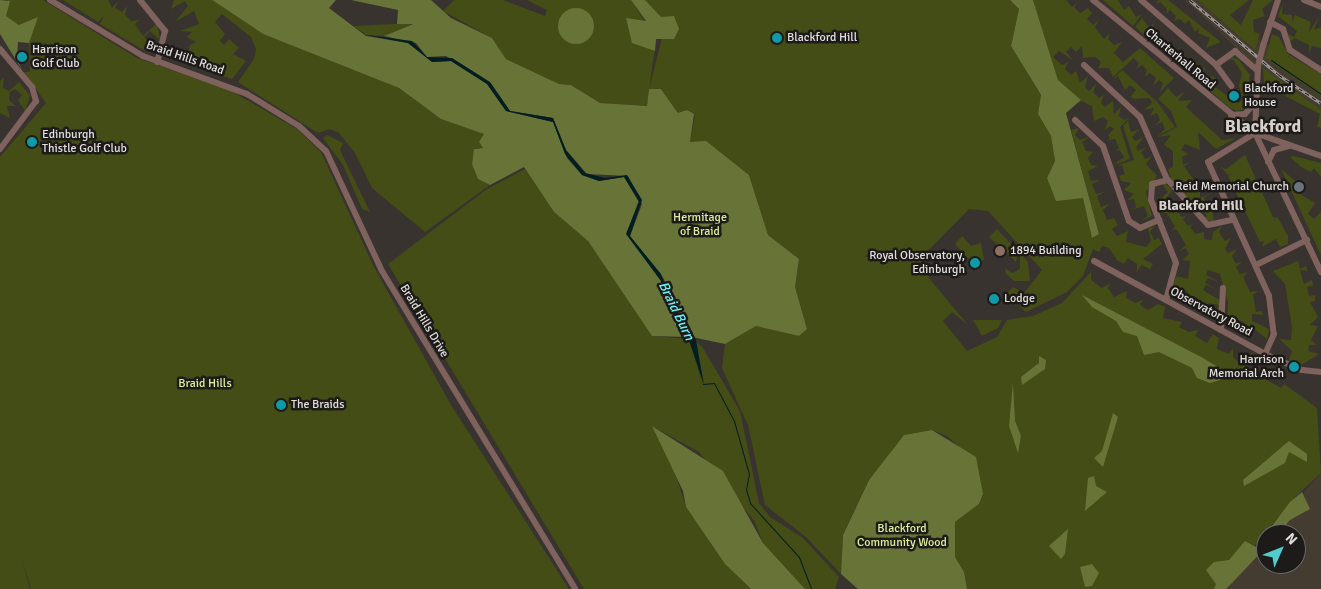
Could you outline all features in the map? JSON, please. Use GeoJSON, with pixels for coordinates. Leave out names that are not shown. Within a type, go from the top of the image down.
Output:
{"type":"FeatureCollection","features":[{"type":"Feature","properties":{"kind":"street","name":"Braid Hills Road"},"geometry":{"type":"LineString","coordinates":[[50,0],[157,62],[237,89]]}},
{"type":"Feature","properties":{"kind":"street"},"geometry":{"type":"LineString","coordinates":[[140,0],[165,31],[157,62]]}},
{"type":"Feature","properties":{"kind":"street","name":"Charterhall Road"},"geometry":{"type":"LineString","coordinates":[[1093,0],[1254,133]]}},
{"type":"Feature","properties":{"kind":"street"},"geometry":{"type":"LineString","coordinates":[[1141,0],[1216,65],[1230,86]]}},
{"type":"Feature","properties":{"kind":"street"},"geometry":{"type":"LineString","coordinates":[[1278,0],[1263,46],[1258,69],[1254,133],[1321,272]]}},
{"type":"Feature","properties":{"kind":"street"},"geometry":{"type":"LineString","coordinates":[[1304,0],[1321,7]]}},
{"type":"Feature","properties":{"kind":"street"},"geometry":{"type":"LineString","coordinates":[[1270,22],[1283,29],[1291,52],[1321,70]]}},
{"type":"Feature","properties":{"kind":"street"},"geometry":{"type":"LineString","coordinates":[[0,49],[32,87],[36,100],[0,149]]}},
{"type":"Feature","properties":{"kind":"street"},"geometry":{"type":"LineString","coordinates":[[1216,65],[1235,51],[1258,69]]}},
{"type":"Feature","properties":{"kind":"street"},"geometry":{"type":"LineString","coordinates":[[1084,65],[1138,114],[1167,179],[1208,225],[1232,220]]}},
{"type":"Feature","properties":{"kind":"street","name":"Braid Hills Drive"},"geometry":{"type":"LineString","coordinates":[[237,89],[304,129],[332,160],[382,271],[575,589]]}},
{"type":"Feature","properties":{"kind":"street"},"geometry":{"type":"LineString","coordinates":[[1230,115],[1245,114],[1256,102]]}},
{"type":"Feature","properties":{"kind":"street"},"geometry":{"type":"LineString","coordinates":[[1075,120],[1103,146],[1128,221],[1140,228],[1159,220]]}},
{"type":"Feature","properties":{"kind":"street"},"geometry":{"type":"LineString","coordinates":[[1254,133],[1321,156]]}},
{"type":"Feature","properties":{"kind":"street"},"geometry":{"type":"LineString","coordinates":[[1254,133],[1208,160],[1232,220],[1256,265],[1271,305],[1274,334],[1265,354]]}},
{"type":"Feature","properties":{"kind":"street"},"geometry":{"type":"LineString","coordinates":[[1268,162],[1274,150],[1290,146]]}},
{"type":"Feature","properties":{"kind":"street"},"geometry":{"type":"LineString","coordinates":[[1166,300],[1176,263],[1159,220],[1150,190],[1156,181],[1167,179]]}},
{"type":"Feature","properties":{"kind":"street"},"geometry":{"type":"LineString","coordinates":[[1256,265],[1307,240]]}},
{"type":"Feature","properties":{"kind":"street","name":"Observatory Road"},"geometry":{"type":"LineString","coordinates":[[1094,261],[1265,354],[1302,370],[1321,372]]}},
{"type":"Feature","properties":{"kind":"street"},"geometry":{"type":"LineString","coordinates":[[1221,330],[1223,288]]}},
{"type":"Feature","properties":{"kind":"shaded area"},"geometry":{"type":"Polygon","coordinates":[[[1185,0],[1202,0],[1268,45],[1266,58],[1321,96],[1321,110],[1251,62],[1185,0]]]}},
{"type":"Feature","properties":{"kind":"shaded area"},"geometry":{"type":"Polygon","coordinates":[[[1321,473],[1321,589],[1219,589],[1256,546],[1256,574],[1306,574],[1306,524],[1275,524],[1321,473]]]}},
{"type":"Feature","properties":{"kind":"green space"},"geometry":{"type":"Polygon","coordinates":[[[0,0],[10,1],[6,16],[19,25],[38,17],[29,43],[18,42],[17,59],[22,70],[0,34],[0,0]]]}},
{"type":"Feature","properties":{"kind":"green space","name":"Braid Hills"},"geometry":{"type":"Polygon","coordinates":[[[8,0],[43,0],[137,58],[226,88],[297,129],[321,152],[374,267],[451,405],[569,589],[31,589],[22,560],[30,589],[0,589],[0,157],[46,103],[24,72],[30,72],[29,43],[36,17],[32,23],[19,25],[6,16],[8,0]]]}},
{"type":"Feature","properties":{"kind":"green space"},"geometry":{"type":"Polygon","coordinates":[[[63,0],[108,0],[112,8],[118,1],[115,8],[122,12],[127,6],[125,15],[131,21],[140,20],[135,24],[143,36],[157,23],[160,40],[150,31],[144,37],[152,45],[145,51],[100,24],[104,16],[98,22],[63,0]]]}},
{"type":"Feature","properties":{"kind":"green space"},"geometry":{"type":"Polygon","coordinates":[[[174,0],[212,0],[263,34],[399,88],[441,119],[485,134],[479,142],[483,148],[475,148],[472,162],[478,179],[490,185],[425,232],[372,188],[355,153],[339,133],[330,129],[318,133],[238,82],[254,59],[256,49],[251,37],[222,14],[215,22],[225,34],[220,41],[224,45],[229,39],[239,48],[233,54],[246,61],[232,79],[186,64],[187,57],[194,56],[188,52],[190,45],[196,42],[187,37],[192,32],[180,31],[199,24],[194,11],[175,22],[188,6],[185,1],[171,9],[174,0]]]}},
{"type":"Feature","properties":{"kind":"green space","name":"Hermitage of Braid"},"geometry":{"type":"Polygon","coordinates":[[[212,0],[336,0],[329,8],[366,36],[408,43],[432,62],[451,61],[487,84],[506,111],[553,122],[567,158],[582,175],[599,181],[624,177],[639,200],[627,232],[661,281],[688,337],[652,336],[588,241],[554,212],[524,167],[490,185],[478,179],[472,164],[474,149],[483,148],[479,142],[484,134],[441,119],[399,88],[263,34],[212,0]]]}},
{"type":"Feature","properties":{"kind":"green space","name":"Hermitage of Braid"},"geometry":{"type":"Polygon","coordinates":[[[351,0],[431,0],[451,18],[492,38],[506,59],[559,84],[571,85],[600,103],[647,106],[649,89],[661,89],[678,113],[687,110],[694,114],[690,142],[706,141],[749,175],[768,235],[799,259],[795,287],[807,329],[799,336],[756,326],[725,344],[692,337],[671,303],[664,279],[630,236],[642,204],[628,176],[587,174],[566,150],[553,118],[510,111],[491,84],[446,56],[427,57],[416,43],[384,36],[413,24],[397,24],[398,10],[351,0]]]}},
{"type":"Feature","properties":{"kind":"green space"},"geometry":{"type":"Polygon","coordinates":[[[454,0],[503,0],[545,16],[547,10],[527,0],[631,0],[656,39],[647,106],[600,103],[571,85],[559,84],[506,59],[492,38],[443,11],[454,0]]]}},
{"type":"Feature","properties":{"kind":"green space"},"geometry":{"type":"Polygon","coordinates":[[[631,0],[645,0],[661,17],[674,16],[679,29],[674,39],[656,39],[655,51],[632,43],[626,18],[646,21],[631,0]]]}},
{"type":"Feature","properties":{"kind":"green space"},"geometry":{"type":"Polygon","coordinates":[[[645,0],[1010,0],[1019,9],[1011,46],[1041,96],[1038,114],[1051,136],[1055,161],[1047,178],[1083,198],[1092,237],[1099,234],[1071,130],[1079,128],[1075,135],[1080,140],[1089,137],[1082,142],[1086,151],[1093,152],[1088,158],[1091,165],[1098,166],[1088,171],[1091,181],[1100,180],[1092,184],[1096,194],[1105,192],[1097,196],[1101,207],[1109,204],[1103,210],[1107,220],[1114,218],[1118,225],[1112,229],[1117,236],[1128,231],[1126,242],[1146,247],[1151,241],[1148,228],[1154,227],[1150,232],[1154,240],[1159,238],[1162,244],[1143,259],[1153,264],[1150,269],[1141,265],[1137,272],[1137,264],[1128,258],[1124,264],[1117,260],[1109,248],[1102,246],[1099,252],[1093,249],[1083,276],[1067,292],[1026,312],[1006,294],[1013,287],[1024,293],[1042,270],[988,211],[969,209],[925,254],[929,278],[968,325],[952,312],[943,321],[967,351],[997,337],[1007,320],[1033,316],[1062,303],[1091,272],[1091,280],[1102,288],[1111,283],[1108,288],[1114,297],[1127,291],[1126,298],[1135,303],[1143,300],[1140,305],[1148,310],[1158,304],[1165,307],[1163,318],[1182,322],[1179,327],[1189,332],[1198,330],[1195,336],[1207,343],[1213,334],[1219,338],[1217,349],[1229,354],[1233,348],[1233,357],[1243,366],[1252,352],[1268,361],[1266,364],[1253,357],[1246,368],[1281,388],[1284,384],[1317,408],[1321,473],[1295,497],[1273,524],[1256,524],[1256,544],[1219,589],[967,589],[964,572],[955,557],[955,522],[979,504],[983,494],[966,453],[947,436],[932,430],[904,435],[869,480],[843,534],[841,574],[806,537],[765,505],[748,425],[722,368],[725,344],[756,326],[799,336],[807,329],[795,287],[799,259],[768,235],[749,175],[709,144],[690,142],[695,116],[687,110],[679,114],[661,89],[649,89],[662,38],[674,39],[645,0]]]}},
{"type":"Feature","properties":{"kind":"green space"},"geometry":{"type":"Polygon","coordinates":[[[1010,0],[1033,0],[1058,80],[1081,100],[1066,113],[1099,234],[1092,238],[1083,198],[1056,201],[1047,178],[1055,161],[1051,136],[1038,114],[1041,95],[1011,46],[1019,9],[1010,0]]]}},
{"type":"Feature","properties":{"kind":"green space"},"geometry":{"type":"Polygon","coordinates":[[[1033,0],[1066,0],[1072,7],[1078,2],[1074,7],[1080,13],[1088,8],[1092,13],[1087,19],[1093,25],[1099,20],[1095,27],[1104,39],[1110,33],[1108,39],[1114,45],[1122,42],[1114,53],[1123,62],[1140,48],[1174,78],[1160,92],[1163,83],[1159,80],[1153,86],[1156,78],[1150,73],[1145,77],[1147,70],[1142,65],[1136,69],[1139,63],[1134,58],[1113,77],[1109,68],[1098,68],[1101,62],[1095,57],[1083,58],[1082,46],[1076,52],[1071,47],[1066,52],[1073,60],[1059,51],[1053,57],[1062,65],[1068,62],[1065,69],[1071,75],[1076,71],[1080,83],[1088,76],[1085,87],[1089,91],[1097,83],[1093,92],[1099,98],[1104,95],[1101,103],[1105,107],[1113,101],[1114,114],[1121,107],[1119,116],[1124,120],[1130,117],[1120,127],[1130,159],[1113,165],[1124,157],[1119,150],[1114,152],[1119,148],[1115,139],[1110,140],[1108,135],[1114,129],[1110,126],[1104,131],[1108,121],[1103,117],[1094,121],[1092,106],[1081,101],[1077,105],[1081,100],[1058,80],[1033,0]]]}},
{"type":"Feature","properties":{"kind":"green space"},"geometry":{"type":"Polygon","coordinates":[[[1103,0],[1118,0],[1124,10],[1129,6],[1136,17],[1142,14],[1133,26],[1103,0]]]}},
{"type":"Feature","properties":{"kind":"green space"},"geometry":{"type":"Polygon","coordinates":[[[1159,0],[1168,0],[1221,42],[1206,48],[1210,38],[1198,33],[1199,28],[1195,32],[1189,20],[1185,24],[1180,19],[1174,21],[1176,16],[1170,10],[1166,14],[1167,9],[1160,2],[1155,4],[1159,0]]]}},
{"type":"Feature","properties":{"kind":"green space"},"geometry":{"type":"Polygon","coordinates":[[[1198,0],[1249,0],[1230,15],[1241,25],[1253,0],[1273,0],[1262,9],[1265,16],[1253,20],[1254,32],[1260,34],[1255,50],[1198,0]]]}},
{"type":"Feature","properties":{"kind":"green space"},"geometry":{"type":"Polygon","coordinates":[[[1283,3],[1282,14],[1292,15],[1292,22],[1295,15],[1311,22],[1309,32],[1319,17],[1314,30],[1321,27],[1321,48],[1312,46],[1309,54],[1309,45],[1294,38],[1289,43],[1287,34],[1294,37],[1297,31],[1278,16],[1283,3]]]}},
{"type":"Feature","properties":{"kind":"green space"},"geometry":{"type":"Polygon","coordinates":[[[576,8],[583,9],[589,13],[593,19],[593,33],[589,39],[583,43],[576,44],[569,43],[563,39],[559,33],[558,26],[559,19],[563,13],[569,9],[576,8]]]}},
{"type":"Feature","properties":{"kind":"green space"},"geometry":{"type":"Polygon","coordinates":[[[1142,18],[1149,28],[1154,23],[1152,32],[1181,56],[1185,53],[1183,56],[1191,64],[1195,60],[1202,69],[1205,66],[1204,74],[1216,78],[1212,85],[1238,103],[1243,100],[1239,85],[1242,73],[1233,59],[1227,61],[1232,57],[1238,59],[1250,75],[1245,109],[1236,111],[1229,107],[1135,27],[1142,18]]]}},
{"type":"Feature","properties":{"kind":"green space"},"geometry":{"type":"Polygon","coordinates":[[[414,23],[384,36],[366,35],[354,26],[414,23]]]}},
{"type":"Feature","properties":{"kind":"green space"},"geometry":{"type":"Polygon","coordinates":[[[1272,34],[1279,37],[1288,54],[1321,74],[1321,96],[1265,58],[1272,34]]]}},
{"type":"Feature","properties":{"kind":"green space"},"geometry":{"type":"Polygon","coordinates":[[[1263,68],[1321,110],[1321,128],[1317,127],[1320,114],[1264,85],[1263,68]]]}},
{"type":"Feature","properties":{"kind":"green space"},"geometry":{"type":"Polygon","coordinates":[[[1122,70],[1155,100],[1149,106],[1152,102],[1149,98],[1133,99],[1131,96],[1136,90],[1130,85],[1125,90],[1118,76],[1112,80],[1122,70]]]}},
{"type":"Feature","properties":{"kind":"green space"},"geometry":{"type":"Polygon","coordinates":[[[4,77],[3,88],[9,91],[19,82],[30,96],[25,111],[18,100],[22,95],[15,89],[10,92],[9,100],[16,106],[7,106],[10,118],[0,113],[0,81],[4,77]]]}},
{"type":"Feature","properties":{"kind":"green space"},"geometry":{"type":"Polygon","coordinates":[[[1168,88],[1176,97],[1184,92],[1178,101],[1192,100],[1186,107],[1222,140],[1236,138],[1216,149],[1198,132],[1200,150],[1185,144],[1181,150],[1188,154],[1182,157],[1183,164],[1190,163],[1184,166],[1193,179],[1191,186],[1200,182],[1200,198],[1209,194],[1204,198],[1208,205],[1218,204],[1218,208],[1212,208],[1214,223],[1204,218],[1207,216],[1202,209],[1197,210],[1171,179],[1168,169],[1173,167],[1173,151],[1164,145],[1171,135],[1158,137],[1177,127],[1171,111],[1158,99],[1168,88]]]}},
{"type":"Feature","properties":{"kind":"green space"},"geometry":{"type":"Polygon","coordinates":[[[1156,100],[1175,127],[1157,136],[1165,129],[1162,122],[1155,125],[1160,120],[1157,113],[1150,116],[1154,108],[1144,110],[1156,100]]]}},
{"type":"Feature","properties":{"kind":"green space"},"geometry":{"type":"Polygon","coordinates":[[[1128,121],[1131,132],[1140,129],[1132,137],[1135,141],[1144,137],[1136,147],[1138,151],[1147,147],[1141,152],[1145,159],[1152,156],[1146,164],[1157,176],[1146,192],[1152,216],[1140,221],[1148,216],[1144,206],[1131,210],[1136,207],[1134,199],[1127,200],[1134,194],[1124,190],[1131,183],[1121,181],[1119,176],[1125,174],[1122,165],[1115,166],[1134,160],[1123,126],[1128,121]]]}},
{"type":"Feature","properties":{"kind":"green space"},"geometry":{"type":"Polygon","coordinates":[[[327,135],[343,143],[340,150],[370,212],[362,209],[343,165],[323,138],[327,135]]]}},
{"type":"Feature","properties":{"kind":"green space"},"geometry":{"type":"Polygon","coordinates":[[[1245,155],[1273,217],[1278,218],[1288,236],[1288,244],[1280,247],[1276,239],[1262,247],[1264,241],[1260,242],[1228,176],[1233,173],[1228,175],[1221,167],[1226,169],[1245,155]]]}},
{"type":"Feature","properties":{"kind":"green space"},"geometry":{"type":"Polygon","coordinates":[[[1294,156],[1321,163],[1321,177],[1314,168],[1311,172],[1301,167],[1290,157],[1294,156]]]}},
{"type":"Feature","properties":{"kind":"green space"},"geometry":{"type":"Polygon","coordinates":[[[525,169],[554,212],[588,241],[652,336],[689,339],[703,385],[693,339],[703,348],[740,411],[759,503],[770,517],[803,538],[839,577],[835,589],[805,589],[763,543],[755,522],[699,452],[652,426],[673,467],[686,507],[725,564],[751,589],[584,589],[388,264],[487,189],[525,169]]]}},
{"type":"Feature","properties":{"kind":"green space"},"geometry":{"type":"Polygon","coordinates":[[[1281,169],[1300,185],[1296,189],[1300,194],[1315,203],[1308,214],[1314,219],[1321,212],[1321,255],[1281,169]]]}},
{"type":"Feature","properties":{"kind":"green space"},"geometry":{"type":"Polygon","coordinates":[[[1158,182],[1164,182],[1172,190],[1165,200],[1175,210],[1180,207],[1177,211],[1182,217],[1187,215],[1183,219],[1188,226],[1194,223],[1190,227],[1195,234],[1204,232],[1204,239],[1212,240],[1213,232],[1222,226],[1219,232],[1225,241],[1231,238],[1225,249],[1228,253],[1237,249],[1232,256],[1235,263],[1242,262],[1236,267],[1240,274],[1248,272],[1243,277],[1250,292],[1259,291],[1253,295],[1256,312],[1262,311],[1263,315],[1252,314],[1252,321],[1269,329],[1267,339],[1250,326],[1241,330],[1245,323],[1233,317],[1227,323],[1228,302],[1220,274],[1208,270],[1206,275],[1219,282],[1208,278],[1205,283],[1217,290],[1206,285],[1203,290],[1223,302],[1223,318],[1216,315],[1218,305],[1209,303],[1203,308],[1202,301],[1194,296],[1187,300],[1188,292],[1177,286],[1173,288],[1176,276],[1188,279],[1190,261],[1182,260],[1189,254],[1186,248],[1179,251],[1186,245],[1176,229],[1171,231],[1175,227],[1167,213],[1159,213],[1164,207],[1155,204],[1168,192],[1161,183],[1154,189],[1158,182]]]}},
{"type":"Feature","properties":{"kind":"green space"},"geometry":{"type":"Polygon","coordinates":[[[997,229],[1018,251],[1016,262],[989,237],[997,229]]]}},
{"type":"Feature","properties":{"kind":"green space"},"geometry":{"type":"Polygon","coordinates":[[[962,236],[971,246],[981,243],[984,260],[973,264],[955,244],[962,236]]]}},
{"type":"Feature","properties":{"kind":"green space"},"geometry":{"type":"Polygon","coordinates":[[[1020,253],[1028,262],[1030,281],[1014,281],[1006,274],[1005,268],[1012,273],[1020,269],[1020,253]]]}},
{"type":"Feature","properties":{"kind":"green space"},"geometry":{"type":"Polygon","coordinates":[[[1298,261],[1300,269],[1306,266],[1308,271],[1300,270],[1304,284],[1312,280],[1313,285],[1307,287],[1309,296],[1315,295],[1315,301],[1310,302],[1318,317],[1310,325],[1318,326],[1311,340],[1317,345],[1309,345],[1308,351],[1319,354],[1303,364],[1289,360],[1292,351],[1279,339],[1291,340],[1292,327],[1285,284],[1273,271],[1298,261]]]}},
{"type":"Feature","properties":{"kind":"green space"},"geometry":{"type":"Polygon","coordinates":[[[1082,295],[1203,358],[1233,376],[1210,383],[1197,378],[1192,368],[1159,352],[1144,355],[1137,336],[1123,332],[1116,321],[1092,307],[1082,295]]]}},
{"type":"Feature","properties":{"kind":"green space"},"geometry":{"type":"Polygon","coordinates":[[[973,320],[1002,320],[998,328],[982,336],[973,320]]]}},
{"type":"Feature","properties":{"kind":"green space"},"geometry":{"type":"Polygon","coordinates":[[[1039,356],[1046,360],[1045,369],[1022,385],[1021,377],[1039,363],[1039,356]]]}},
{"type":"Feature","properties":{"kind":"green space"},"geometry":{"type":"Polygon","coordinates":[[[1013,383],[1015,421],[1021,436],[1018,453],[1009,426],[1013,383]]]}},
{"type":"Feature","properties":{"kind":"green space"},"geometry":{"type":"Polygon","coordinates":[[[1113,413],[1118,417],[1103,467],[1094,458],[1102,451],[1113,413]]]}},
{"type":"Feature","properties":{"kind":"green space"},"geometry":{"type":"Polygon","coordinates":[[[652,426],[723,471],[763,543],[805,589],[751,589],[725,564],[686,507],[683,491],[652,426]]]}},
{"type":"Feature","properties":{"kind":"green space","name":"Blackford Community Wood"},"geometry":{"type":"Polygon","coordinates":[[[932,430],[976,457],[983,494],[979,504],[955,522],[955,557],[964,572],[967,589],[858,589],[841,574],[843,535],[869,480],[904,435],[932,430]]]}},
{"type":"Feature","properties":{"kind":"green space"},"geometry":{"type":"Polygon","coordinates":[[[1289,441],[1307,454],[1307,462],[1289,452],[1285,463],[1244,486],[1243,480],[1289,441]]]}},
{"type":"Feature","properties":{"kind":"green space"},"geometry":{"type":"Polygon","coordinates":[[[1094,476],[1096,486],[1107,492],[1085,511],[1088,478],[1094,476]]]}},
{"type":"Feature","properties":{"kind":"green space"},"geometry":{"type":"Polygon","coordinates":[[[1302,492],[1310,509],[1290,520],[1287,524],[1273,524],[1290,502],[1302,492]]]}},
{"type":"Feature","properties":{"kind":"green space"},"geometry":{"type":"Polygon","coordinates":[[[1068,529],[1065,554],[1061,559],[1049,546],[1068,529]]]}},
{"type":"Feature","properties":{"kind":"green space"},"geometry":{"type":"Polygon","coordinates":[[[1245,541],[1256,547],[1256,558],[1226,589],[1214,589],[1216,584],[1206,570],[1214,562],[1229,560],[1245,541]]]}},
{"type":"Feature","properties":{"kind":"green space"},"geometry":{"type":"Polygon","coordinates":[[[1092,564],[1099,573],[1092,586],[1085,587],[1080,567],[1092,564]]]}},
{"type":"Feature","properties":{"kind":"water"},"geometry":{"type":"Polygon","coordinates":[[[366,35],[412,41],[427,57],[452,58],[490,82],[510,111],[553,118],[566,150],[585,173],[605,178],[627,175],[642,200],[630,236],[661,274],[671,303],[696,340],[704,385],[688,337],[666,300],[661,281],[626,234],[639,202],[624,177],[599,181],[582,175],[565,154],[553,122],[506,111],[487,84],[451,61],[432,62],[408,43],[366,35]]]}},
{"type":"Feature","properties":{"kind":"waterway"},"geometry":{"type":"LineString","coordinates":[[1271,60],[1321,94]]}},
{"type":"Feature","properties":{"kind":"waterway","name":"Braid Burn"},"geometry":{"type":"LineString","coordinates":[[703,384],[714,383],[734,421],[749,474],[746,489],[750,503],[799,557],[811,589]]}},
{"type":"Feature","properties":{"kind":"railway"},"geometry":{"type":"LineString","coordinates":[[1190,0],[1279,75],[1321,103]]}},
{"type":"Feature","properties":{"kind":"place","name":"Blackford Hill"},"geometry":{"type":"Point","coordinates":[777,38]}},
{"type":"Feature","properties":{"kind":"place","name":"Harrison Golf Club"},"geometry":{"type":"Point","coordinates":[22,57]}},
{"type":"Feature","properties":{"kind":"place","name":"Blackford House"},"geometry":{"type":"Point","coordinates":[1234,96]}},
{"type":"Feature","properties":{"kind":"place","name":"Edinburgh Thistle Golf Club"},"geometry":{"type":"Point","coordinates":[32,142]}},
{"type":"Feature","properties":{"kind":"place","name":"Reid Memorial Church"},"geometry":{"type":"Point","coordinates":[1299,187]}},
{"type":"Feature","properties":{"kind":"place","name":"1894 Building"},"geometry":{"type":"Point","coordinates":[1000,251]}},
{"type":"Feature","properties":{"kind":"place","name":"Royal Observatory, Edinburgh"},"geometry":{"type":"Point","coordinates":[975,263]}},
{"type":"Feature","properties":{"kind":"place","name":"Lodge"},"geometry":{"type":"Point","coordinates":[994,299]}},
{"type":"Feature","properties":{"kind":"place","name":"Harrison Memorial Arch"},"geometry":{"type":"Point","coordinates":[1294,367]}},
{"type":"Feature","properties":{"kind":"place","name":"The Braids"},"geometry":{"type":"Point","coordinates":[281,405]}},
{"type":"Feature","properties":{"kind":"district","name":"Blackford"},"geometry":{"type":"Point","coordinates":[1263,126]}},
{"type":"Feature","properties":{"kind":"district","name":"Blackford Hill"},"geometry":{"type":"Point","coordinates":[1201,206]}}]}
